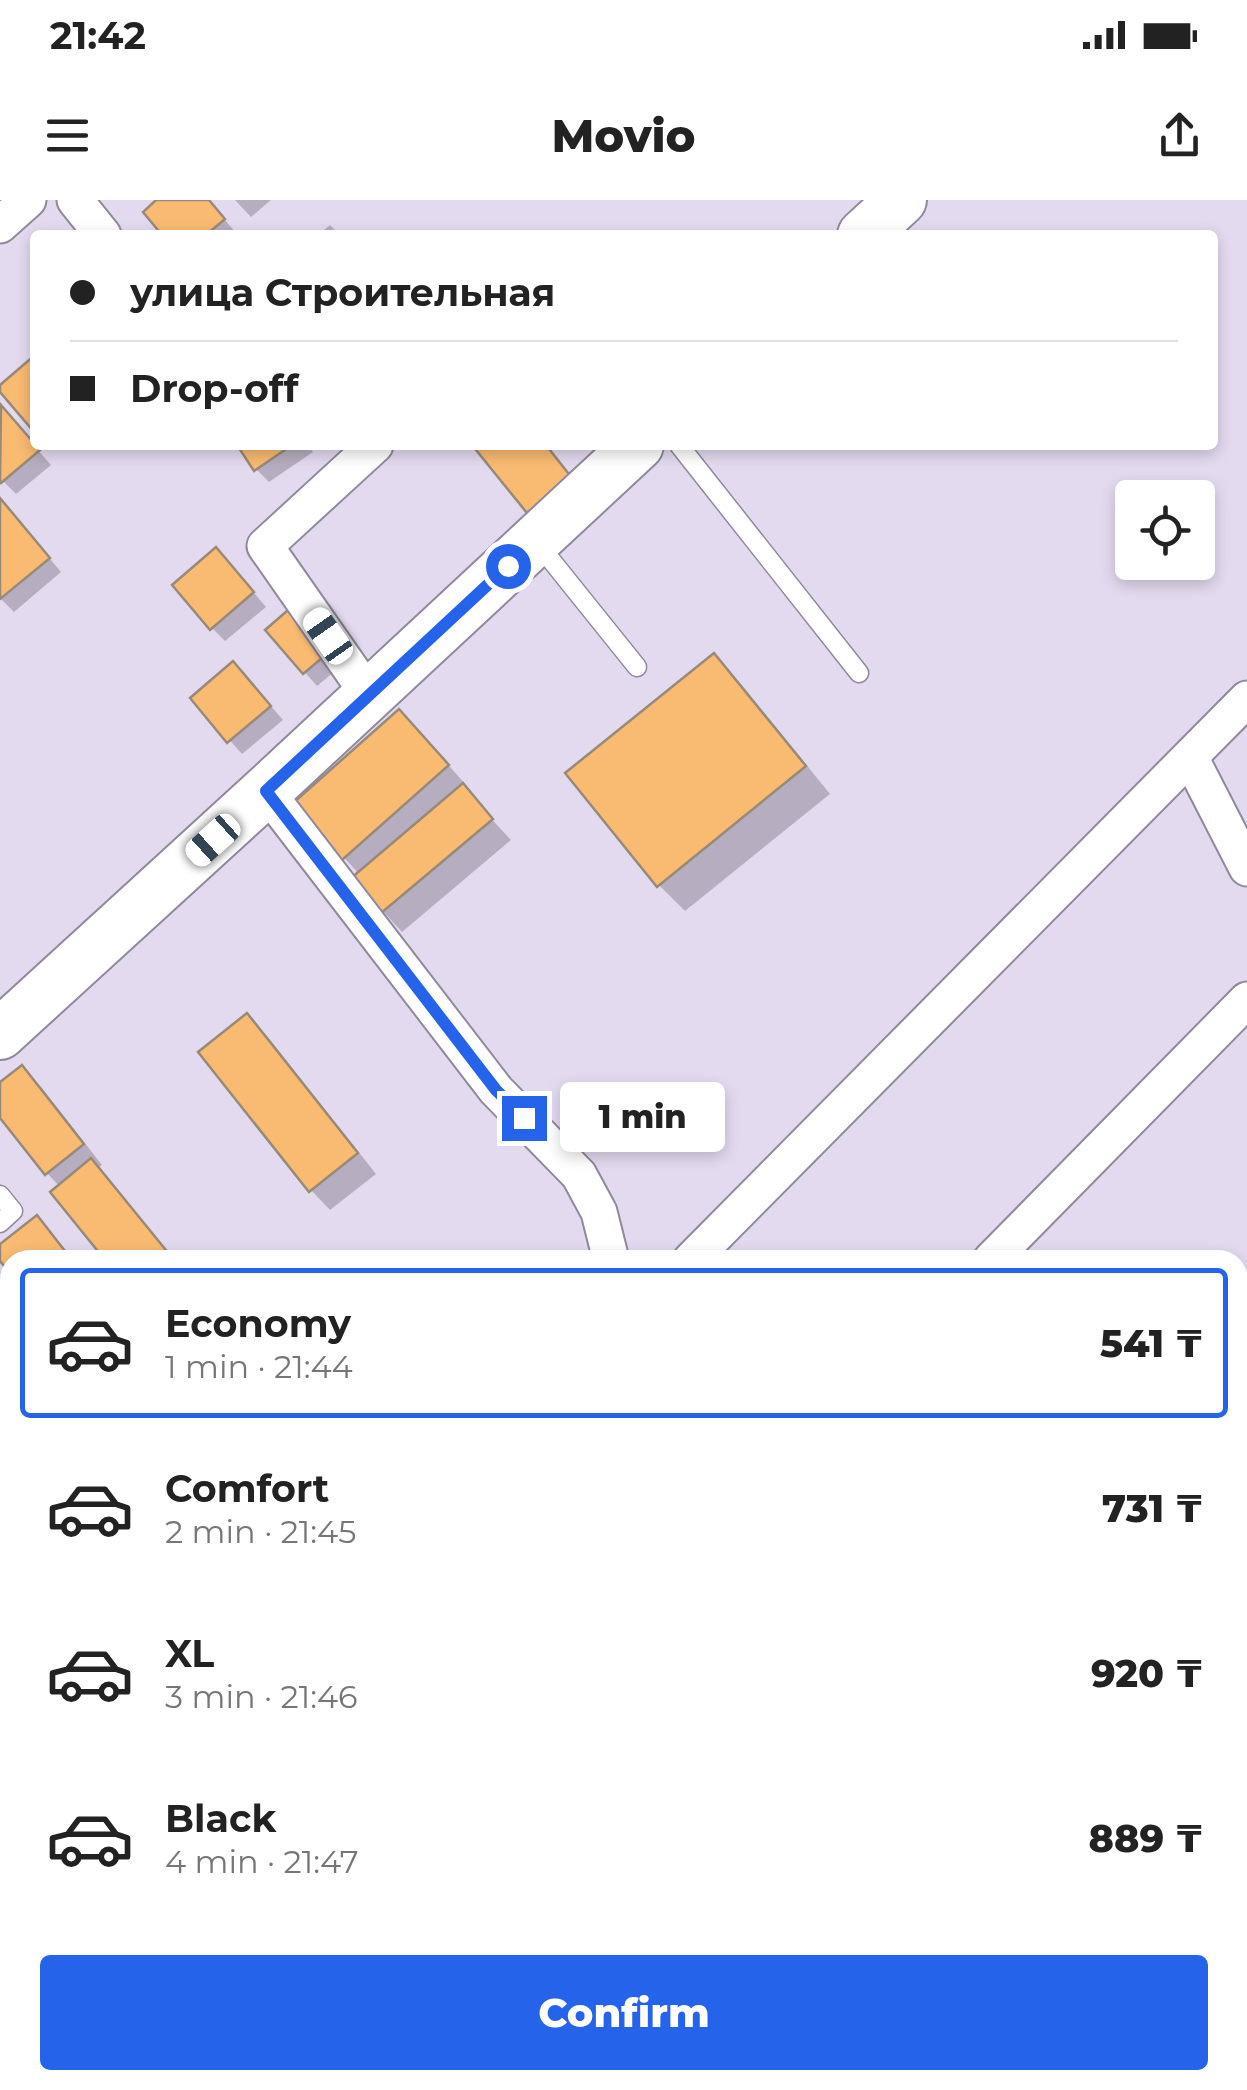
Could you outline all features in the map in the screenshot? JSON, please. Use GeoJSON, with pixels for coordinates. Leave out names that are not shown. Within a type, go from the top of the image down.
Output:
{"type":"FeatureCollection","features":[{"type":"Feature","properties":{"kind":"main road"},"geometry":{"type":"LineString","coordinates":[[0,1034],[633,450]]}},
{"type":"Feature","properties":{"kind":"street"},"geometry":{"type":"LineString","coordinates":[[0,224],[28,200]]}},
{"type":"Feature","properties":{"kind":"street"},"geometry":{"type":"LineString","coordinates":[[75,200],[99,230]]}},
{"type":"Feature","properties":{"kind":"street"},"geometry":{"type":"LineString","coordinates":[[369,695],[265,546],[371,450]]}},
{"type":"Feature","properties":{"kind":"street"},"geometry":{"type":"LineString","coordinates":[[701,1250],[1247,699]]}},
{"type":"Feature","properties":{"kind":"street"},"geometry":{"type":"LineString","coordinates":[[1190,758],[1247,868]]}},
{"type":"Feature","properties":{"kind":"street"},"geometry":{"type":"LineString","coordinates":[[266,791],[496,1090],[579,1176],[599,1212],[608,1250]]}},
{"type":"Feature","properties":{"kind":"street"},"geometry":{"type":"LineString","coordinates":[[1000,1250],[1247,1000]]}},
{"type":"Feature","properties":{"kind":"lane"},"geometry":{"type":"LineString","coordinates":[[683,450],[859,673]]}},
{"type":"Feature","properties":{"kind":"lane"},"geometry":{"type":"LineString","coordinates":[[535,540],[637,666]]}},
{"type":"Feature","properties":{"kind":"lane"},"geometry":{"type":"LineString","coordinates":[[0,1195],[13,1211],[0,1224]]}},
{"type":"Feature","properties":{"kind":"building"},"geometry":{"type":"Polygon","coordinates":[[[156,200],[209,200],[225,219],[212,230],[158,230],[143,212],[156,200]]]}},
{"type":"Feature","properties":{"kind":"building"},"geometry":{"type":"Polygon","coordinates":[[[30,359],[30,427],[0,392],[0,385],[30,359]]]}},
{"type":"Feature","properties":{"kind":"building"},"geometry":{"type":"Polygon","coordinates":[[[1,405],[30,438],[30,450],[40,450],[0,482],[1,405]]]}},
{"type":"Feature","properties":{"kind":"building"},"geometry":{"type":"Polygon","coordinates":[[[240,450],[285,450],[254,471],[240,450]]]}},
{"type":"Feature","properties":{"kind":"building"},"geometry":{"type":"Polygon","coordinates":[[[476,450],[550,450],[572,478],[527,513],[476,450]]]}},
{"type":"Feature","properties":{"kind":"building"},"geometry":{"type":"Polygon","coordinates":[[[0,498],[50,558],[0,599],[0,498]]]}},
{"type":"Feature","properties":{"kind":"building"},"geometry":{"type":"Polygon","coordinates":[[[216,547],[254,592],[210,630],[172,585],[216,547]]]}},
{"type":"Feature","properties":{"kind":"building"},"geometry":{"type":"Polygon","coordinates":[[[309,592],[347,637],[303,674],[265,630],[309,592]]]}},
{"type":"Feature","properties":{"kind":"building"},"geometry":{"type":"Polygon","coordinates":[[[714,653],[806,766],[657,887],[565,773],[714,653]]]}},
{"type":"Feature","properties":{"kind":"building"},"geometry":{"type":"Polygon","coordinates":[[[233,661],[271,706],[227,743],[190,698],[233,661]]]}},
{"type":"Feature","properties":{"kind":"building"},"geometry":{"type":"Polygon","coordinates":[[[399,709],[449,765],[342,860],[292,804],[399,709]]]}},
{"type":"Feature","properties":{"kind":"building"},"geometry":{"type":"Polygon","coordinates":[[[463,783],[493,819],[380,914],[350,879],[463,783]]]}},
{"type":"Feature","properties":{"kind":"building"},"geometry":{"type":"Polygon","coordinates":[[[247,1013],[358,1153],[309,1192],[198,1052],[247,1013]]]}},
{"type":"Feature","properties":{"kind":"building"},"geometry":{"type":"Polygon","coordinates":[[[22,1065],[84,1144],[45,1175],[0,1118],[0,1082],[22,1065]]]}},
{"type":"Feature","properties":{"kind":"building"},"geometry":{"type":"Polygon","coordinates":[[[91,1158],[166,1250],[97,1250],[50,1192],[91,1158]]]}},
{"type":"Feature","properties":{"kind":"building"},"geometry":{"type":"Polygon","coordinates":[[[37,1215],[64,1250],[0,1250],[0,1244],[37,1215]]]}},
{"type":"Feature","properties":{"kind":"route"},"geometry":{"type":"LineString","coordinates":[[508,566],[266,791],[496,1090],[524,1118]]}}]}
